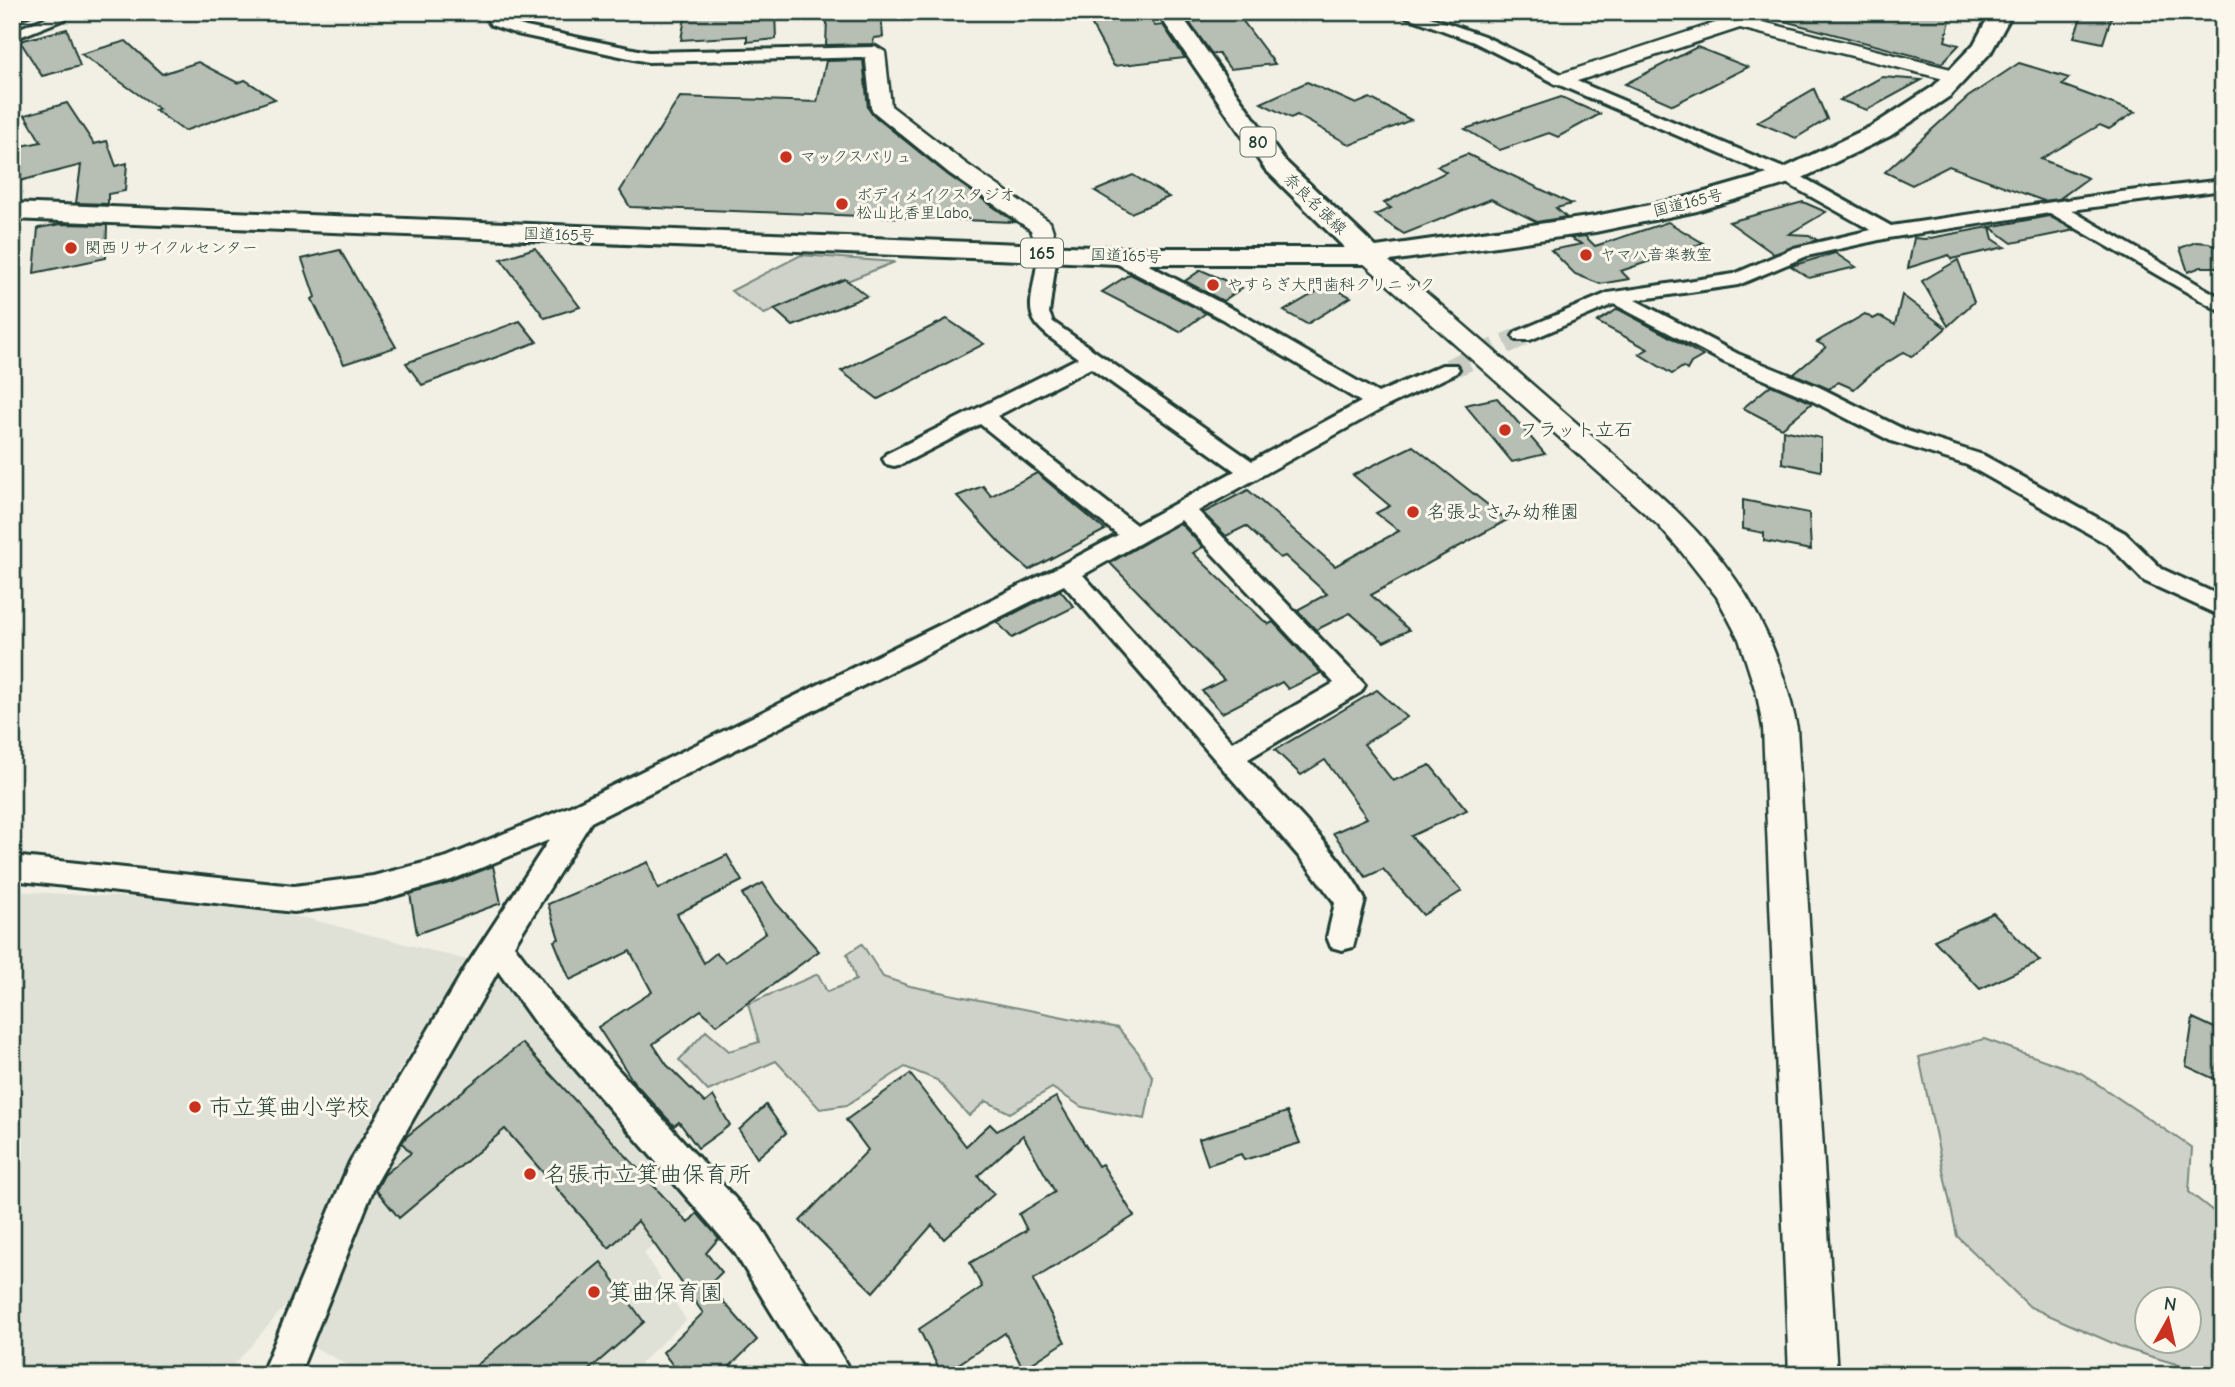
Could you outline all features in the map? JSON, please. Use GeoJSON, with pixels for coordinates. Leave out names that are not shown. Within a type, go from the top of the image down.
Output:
{"type":"FeatureCollection","features":[{"type":"Feature","properties":{"kind":"main road","name":"奈良名張線"},"geometry":{"type":"LineString","coordinates":[[1168,12],[1274,164],[1369,256]]}},
{"type":"Feature","properties":{"kind":"main road","name":"国道165号"},"geometry":{"type":"LineString","coordinates":[[12,211],[1117,256],[1369,256],[1595,224],[1688,205],[1787,176],[1881,131],[1942,91],[1983,47],[2003,12]]}},
{"type":"Feature","properties":{"kind":"street"},"geometry":{"type":"LineString","coordinates":[[12,36],[75,12]]}},
{"type":"Feature","properties":{"kind":"street"},"geometry":{"type":"LineString","coordinates":[[489,12],[496,22],[523,31],[648,57],[875,52],[881,108],[957,168],[1042,227],[1048,253],[1039,313],[1045,325],[1252,472]]}},
{"type":"Feature","properties":{"kind":"street"},"geometry":{"type":"LineString","coordinates":[[1401,12],[1479,39],[1561,80],[1787,176],[1888,232]]}},
{"type":"Feature","properties":{"kind":"street"},"geometry":{"type":"LineString","coordinates":[[1700,12],[1956,76]]}},
{"type":"Feature","properties":{"kind":"street"},"geometry":{"type":"LineString","coordinates":[[1561,80],[1738,22]]}},
{"type":"Feature","properties":{"kind":"street"},"geometry":{"type":"LineString","coordinates":[[1523,336],[1615,297],[1738,279],[1801,252],[1888,232],[2056,209],[2121,197],[2223,185]]}},
{"type":"Feature","properties":{"kind":"street"},"geometry":{"type":"LineString","coordinates":[[2056,209],[2223,307]]}},
{"type":"Feature","properties":{"kind":"street"},"geometry":{"type":"LineString","coordinates":[[1117,256],[1229,314],[1377,402]]}},
{"type":"Feature","properties":{"kind":"street"},"geometry":{"type":"LineString","coordinates":[[1369,256],[1668,518],[1722,580],[1746,616],[1763,654],[1774,691],[1780,728],[1813,1375]]}},
{"type":"Feature","properties":{"kind":"street"},"geometry":{"type":"LineString","coordinates":[[1615,297],[1731,358],[1812,392],[1899,436],[1975,460],[2117,539],[2153,575],[2223,608]]}},
{"type":"Feature","properties":{"kind":"street"},"geometry":{"type":"LineString","coordinates":[[894,459],[1092,359]]}},
{"type":"Feature","properties":{"kind":"street"},"geometry":{"type":"LineString","coordinates":[[12,868],[294,899],[373,889],[451,867],[581,814],[1067,573],[1377,402],[1449,369]]}},
{"type":"Feature","properties":{"kind":"street"},"geometry":{"type":"LineString","coordinates":[[982,415],[1135,536]]}},
{"type":"Feature","properties":{"kind":"street"},"geometry":{"type":"LineString","coordinates":[[1184,510],[1352,685],[1229,757]]}},
{"type":"Feature","properties":{"kind":"street"},"geometry":{"type":"LineString","coordinates":[[1067,573],[1318,858],[1350,900],[1342,937]]}},
{"type":"Feature","properties":{"kind":"street"},"geometry":{"type":"LineString","coordinates":[[280,1375],[362,1174],[475,980],[581,814]]}},
{"type":"Feature","properties":{"kind":"street"},"geometry":{"type":"LineString","coordinates":[[498,947],[544,1010],[748,1240],[832,1375]]}},
{"type":"Feature","properties":{"kind":"shaded area"},"geometry":{"type":"Polygon","coordinates":[[[801,255],[895,262],[764,314],[731,291],[801,255]]]}},
{"type":"Feature","properties":{"kind":"shaded area","name":"市立箕曲小学校"},"geometry":{"type":"Polygon","coordinates":[[[12,891],[216,902],[310,919],[471,961],[405,1060],[352,1154],[289,1302],[225,1375],[12,1375],[12,891]]]}},
{"type":"Feature","properties":{"kind":"shaded area"},"geometry":{"type":"Polygon","coordinates":[[[862,944],[883,977],[910,986],[1118,1028],[1138,1052],[1153,1078],[1145,1119],[1082,1107],[1052,1088],[1010,1113],[986,1101],[969,1116],[937,1080],[905,1067],[847,1105],[820,1109],[776,1061],[708,1091],[679,1060],[706,1031],[729,1051],[759,1042],[748,1004],[818,974],[827,992],[856,980],[847,954],[862,944]]]}},
{"type":"Feature","properties":{"kind":"shaded area","name":"名張市立箕曲保育所"},"geometry":{"type":"Polygon","coordinates":[[[497,969],[702,1199],[644,1253],[686,1320],[628,1375],[366,1375],[303,1341],[393,1149],[497,969]]]}},
{"type":"Feature","properties":{"kind":"shaded area"},"geometry":{"type":"Polygon","coordinates":[[[1984,1039],[2081,1073],[2192,1148],[2189,1192],[2223,1219],[2223,1375],[2213,1375],[2149,1356],[2204,1356],[2204,1286],[2134,1286],[2134,1351],[2030,1307],[1957,1236],[1919,1057],[1984,1039]]]}},
{"type":"Feature","properties":{"kind":"building"},"geometry":{"type":"Polygon","coordinates":[[[686,12],[775,12],[776,39],[747,42],[747,36],[681,40],[686,12]]]}},
{"type":"Feature","properties":{"kind":"building"},"geometry":{"type":"Polygon","coordinates":[[[1781,12],[1952,12],[1945,41],[1959,45],[1942,63],[1780,20],[1781,12]]]}},
{"type":"Feature","properties":{"kind":"building"},"geometry":{"type":"Polygon","coordinates":[[[2083,12],[2112,15],[2103,43],[2074,37],[2083,12]]]}},
{"type":"Feature","properties":{"kind":"building"},"geometry":{"type":"Polygon","coordinates":[[[881,14],[883,37],[874,38],[873,44],[826,45],[827,18],[881,14]]]}},
{"type":"Feature","properties":{"kind":"building"},"geometry":{"type":"Polygon","coordinates":[[[1147,16],[1155,26],[1163,25],[1185,58],[1114,66],[1091,24],[1147,16]]]}},
{"type":"Feature","properties":{"kind":"building"},"geometry":{"type":"Polygon","coordinates":[[[1239,16],[1275,64],[1230,69],[1219,54],[1212,54],[1189,22],[1239,16]]]}},
{"type":"Feature","properties":{"kind":"building"},"geometry":{"type":"Polygon","coordinates":[[[67,29],[80,66],[42,76],[20,41],[67,29]]]}},
{"type":"Feature","properties":{"kind":"building"},"geometry":{"type":"Polygon","coordinates":[[[126,41],[162,74],[198,62],[238,83],[245,80],[275,99],[184,131],[155,110],[159,109],[81,54],[126,41]]]}},
{"type":"Feature","properties":{"kind":"building"},"geometry":{"type":"Polygon","coordinates":[[[1697,47],[1748,67],[1673,105],[1625,84],[1697,47]]]}},
{"type":"Feature","properties":{"kind":"building","name":"マックスバリュ"},"geometry":{"type":"Polygon","coordinates":[[[863,60],[868,108],[872,114],[948,175],[1015,222],[630,207],[620,191],[680,97],[817,102],[826,61],[863,60]]]}},
{"type":"Feature","properties":{"kind":"building"},"geometry":{"type":"Polygon","coordinates":[[[2019,63],[2069,78],[2062,85],[2135,112],[2109,129],[2100,125],[2041,159],[2088,178],[2059,199],[2044,201],[1949,166],[1912,185],[1885,172],[1968,97],[2019,63]]]}},
{"type":"Feature","properties":{"kind":"building"},"geometry":{"type":"Polygon","coordinates":[[[1882,77],[1922,80],[1867,110],[1840,100],[1882,77]]]}},
{"type":"Feature","properties":{"kind":"building"},"geometry":{"type":"Polygon","coordinates":[[[1307,82],[1356,104],[1370,98],[1411,120],[1350,145],[1297,115],[1291,118],[1261,103],[1307,82]]]}},
{"type":"Feature","properties":{"kind":"building"},"geometry":{"type":"Polygon","coordinates":[[[1814,89],[1827,119],[1796,138],[1757,122],[1814,89]]]}},
{"type":"Feature","properties":{"kind":"building"},"geometry":{"type":"Polygon","coordinates":[[[1561,97],[1600,114],[1558,137],[1549,133],[1500,150],[1465,129],[1561,97]]]}},
{"type":"Feature","properties":{"kind":"building"},"geometry":{"type":"Polygon","coordinates":[[[67,103],[94,144],[107,141],[116,166],[127,163],[125,191],[108,194],[108,204],[76,203],[81,165],[12,183],[12,148],[41,142],[25,115],[67,103]]]}},
{"type":"Feature","properties":{"kind":"building"},"geometry":{"type":"Polygon","coordinates":[[[1467,154],[1572,204],[1556,208],[1566,217],[1537,222],[1491,199],[1404,234],[1375,215],[1391,208],[1384,203],[1446,172],[1437,166],[1467,154]]]}},
{"type":"Feature","properties":{"kind":"building"},"geometry":{"type":"Polygon","coordinates":[[[1133,175],[1169,197],[1131,213],[1095,191],[1133,175]]]}},
{"type":"Feature","properties":{"kind":"building"},"geometry":{"type":"Polygon","coordinates":[[[1803,202],[1826,212],[1789,234],[1809,235],[1817,240],[1774,254],[1729,222],[1803,202]]]}},
{"type":"Feature","properties":{"kind":"building"},"geometry":{"type":"Polygon","coordinates":[[[2049,216],[2075,230],[2012,243],[1990,227],[1993,239],[2005,247],[1951,259],[1949,255],[1908,268],[1914,238],[1925,239],[2049,216]]]}},
{"type":"Feature","properties":{"kind":"building"},"geometry":{"type":"Polygon","coordinates":[[[1668,222],[1703,243],[1621,271],[1629,279],[1600,284],[1575,274],[1551,250],[1582,244],[1570,238],[1585,236],[1595,246],[1668,222]]]}},
{"type":"Feature","properties":{"kind":"building","name":"関西リサイクルセンター"},"geometry":{"type":"Polygon","coordinates":[[[61,224],[107,225],[106,258],[34,273],[38,228],[61,224]]]}},
{"type":"Feature","properties":{"kind":"building"},"geometry":{"type":"Polygon","coordinates":[[[2196,242],[2209,243],[2223,250],[2223,267],[2201,267],[2188,272],[2180,248],[2196,242]]]}},
{"type":"Feature","properties":{"kind":"building"},"geometry":{"type":"Polygon","coordinates":[[[535,248],[580,307],[545,318],[501,259],[535,248]]]}},
{"type":"Feature","properties":{"kind":"building"},"geometry":{"type":"Polygon","coordinates":[[[340,250],[396,347],[344,364],[312,299],[315,297],[302,259],[340,250]]]}},
{"type":"Feature","properties":{"kind":"building"},"geometry":{"type":"Polygon","coordinates":[[[1835,253],[1856,267],[1809,278],[1791,266],[1835,253]]]}},
{"type":"Feature","properties":{"kind":"building"},"geometry":{"type":"Polygon","coordinates":[[[1958,260],[1974,302],[1948,326],[1922,281],[1958,260]]]}},
{"type":"Feature","properties":{"kind":"building","name":"やすらぎ大門歯科クリニック"},"geometry":{"type":"Polygon","coordinates":[[[1201,270],[1242,288],[1223,301],[1185,281],[1201,270]]]}},
{"type":"Feature","properties":{"kind":"building"},"geometry":{"type":"Polygon","coordinates":[[[1130,274],[1206,313],[1180,332],[1102,292],[1130,274]]]}},
{"type":"Feature","properties":{"kind":"building"},"geometry":{"type":"Polygon","coordinates":[[[845,279],[867,296],[793,326],[774,309],[845,279]]]}},
{"type":"Feature","properties":{"kind":"building"},"geometry":{"type":"Polygon","coordinates":[[[1328,285],[1351,297],[1307,324],[1284,311],[1328,285]]]}},
{"type":"Feature","properties":{"kind":"building"},"geometry":{"type":"Polygon","coordinates":[[[1902,295],[1946,328],[1920,351],[1911,356],[1904,352],[1874,371],[1854,389],[1838,382],[1829,389],[1794,374],[1826,347],[1817,342],[1865,314],[1873,319],[1879,316],[1895,325],[1902,295]]]}},
{"type":"Feature","properties":{"kind":"building"},"geometry":{"type":"Polygon","coordinates":[[[1618,309],[1703,356],[1691,363],[1687,370],[1683,367],[1672,374],[1639,354],[1648,349],[1597,322],[1618,309]]]}},
{"type":"Feature","properties":{"kind":"building"},"geometry":{"type":"Polygon","coordinates":[[[947,319],[984,344],[878,399],[841,371],[947,319]]]}},
{"type":"Feature","properties":{"kind":"building"},"geometry":{"type":"Polygon","coordinates":[[[520,321],[537,342],[422,385],[406,363],[520,321]]]}},
{"type":"Feature","properties":{"kind":"building"},"geometry":{"type":"Polygon","coordinates":[[[1771,385],[1812,403],[1782,428],[1743,408],[1771,385]]]}},
{"type":"Feature","properties":{"kind":"building","name":"フラット立石"},"geometry":{"type":"Polygon","coordinates":[[[1497,398],[1545,454],[1512,462],[1465,405],[1497,398]]]}},
{"type":"Feature","properties":{"kind":"building"},"geometry":{"type":"Polygon","coordinates":[[[1783,430],[1821,438],[1821,471],[1782,463],[1783,430]]]}},
{"type":"Feature","properties":{"kind":"building"},"geometry":{"type":"Polygon","coordinates":[[[1413,446],[1507,520],[1371,595],[1409,630],[1384,642],[1350,613],[1316,630],[1297,610],[1327,594],[1285,556],[1280,558],[1246,526],[1226,536],[1203,513],[1248,490],[1335,566],[1399,531],[1376,513],[1390,506],[1353,475],[1413,446]]]}},
{"type":"Feature","properties":{"kind":"building"},"geometry":{"type":"Polygon","coordinates":[[[1037,473],[1105,530],[1029,570],[1008,552],[957,496],[983,486],[991,496],[1037,473]]]}},
{"type":"Feature","properties":{"kind":"building"},"geometry":{"type":"Polygon","coordinates":[[[1743,500],[1809,513],[1811,550],[1764,541],[1764,533],[1743,529],[1743,500]]]}},
{"type":"Feature","properties":{"kind":"building"},"geometry":{"type":"Polygon","coordinates":[[[1180,523],[1203,547],[1193,553],[1263,620],[1269,624],[1273,622],[1321,673],[1288,689],[1282,682],[1222,713],[1202,691],[1224,680],[1110,563],[1180,523]]]}},
{"type":"Feature","properties":{"kind":"building"},"geometry":{"type":"Polygon","coordinates":[[[1060,590],[1074,607],[1012,638],[997,622],[1060,590]]]}},
{"type":"Feature","properties":{"kind":"building"},"geometry":{"type":"Polygon","coordinates":[[[1377,690],[1407,717],[1364,744],[1393,781],[1430,765],[1467,810],[1411,836],[1462,891],[1423,915],[1383,869],[1366,877],[1333,833],[1367,818],[1325,760],[1301,775],[1275,750],[1377,690]]]}},
{"type":"Feature","properties":{"kind":"building"},"geometry":{"type":"Polygon","coordinates":[[[727,855],[742,881],[677,914],[704,963],[716,953],[725,962],[766,933],[742,894],[763,883],[776,903],[819,951],[717,1025],[701,1010],[653,1044],[667,1065],[705,1103],[713,1096],[730,1125],[698,1148],[679,1122],[674,1126],[633,1081],[598,1027],[652,992],[630,951],[570,980],[554,941],[559,939],[548,904],[648,862],[658,889],[727,855]]]}},
{"type":"Feature","properties":{"kind":"building"},"geometry":{"type":"Polygon","coordinates":[[[493,866],[501,903],[417,934],[410,894],[493,866]]]}},
{"type":"Feature","properties":{"kind":"building"},"geometry":{"type":"Polygon","coordinates":[[[1993,913],[2040,961],[1980,989],[1934,940],[1993,913]]]}},
{"type":"Feature","properties":{"kind":"building"},"geometry":{"type":"Polygon","coordinates":[[[2193,1018],[2223,1032],[2223,1083],[2186,1066],[2193,1018]]]}},
{"type":"Feature","properties":{"kind":"building"},"geometry":{"type":"Polygon","coordinates":[[[522,1043],[688,1223],[697,1213],[719,1238],[706,1253],[722,1272],[709,1285],[757,1340],[721,1375],[680,1375],[663,1352],[703,1313],[638,1221],[609,1248],[505,1129],[399,1218],[376,1190],[384,1175],[411,1153],[402,1143],[406,1137],[522,1043]]]}},
{"type":"Feature","properties":{"kind":"building"},"geometry":{"type":"Polygon","coordinates":[[[910,1074],[966,1146],[990,1124],[997,1131],[1056,1097],[1098,1166],[1102,1164],[1134,1216],[1033,1280],[1065,1342],[1023,1369],[1005,1333],[942,1375],[919,1329],[982,1287],[970,1263],[1027,1230],[1019,1214],[1055,1192],[1023,1135],[978,1176],[994,1194],[944,1239],[932,1225],[873,1292],[800,1221],[868,1150],[846,1120],[910,1074]]]}},
{"type":"Feature","properties":{"kind":"building"},"geometry":{"type":"Polygon","coordinates":[[[766,1105],[786,1133],[757,1158],[739,1130],[766,1105]]]}},
{"type":"Feature","properties":{"kind":"building"},"geometry":{"type":"Polygon","coordinates":[[[1287,1112],[1300,1143],[1244,1160],[1241,1154],[1208,1165],[1199,1139],[1287,1112]]]}},
{"type":"Feature","properties":{"kind":"building","name":"箕曲保育園"},"geometry":{"type":"Polygon","coordinates":[[[601,1262],[644,1322],[583,1375],[465,1375],[601,1262]]]}},
{"type":"Feature","properties":{"kind":"tunnel"},"geometry":{"type":"LineString","coordinates":[[1449,369],[1523,336]]}},
{"type":"Feature","properties":{"kind":"railway"},"geometry":{"type":"LineString","coordinates":[[12,22],[38,12]]}},
{"type":"Feature","properties":{"kind":"place","name":"マックスバリュ"},"geometry":{"type":"Point","coordinates":[786,157]}},
{"type":"Feature","properties":{"kind":"place","name":"ボディメイクスタジオ 松山比香里Labo."},"geometry":{"type":"Point","coordinates":[842,204]}},
{"type":"Feature","properties":{"kind":"place","name":"関西リサイクルセンター"},"geometry":{"type":"Point","coordinates":[71,248]}},
{"type":"Feature","properties":{"kind":"place","name":"ヤマハ音楽教室"},"geometry":{"type":"Point","coordinates":[1586,255]}},
{"type":"Feature","properties":{"kind":"place","name":"やすらぎ大門歯科クリニック"},"geometry":{"type":"Point","coordinates":[1213,285]}},
{"type":"Feature","properties":{"kind":"place","name":"フラット立石"},"geometry":{"type":"Point","coordinates":[1505,430]}},
{"type":"Feature","properties":{"kind":"place","name":"名張よさみ幼稚園"},"geometry":{"type":"Point","coordinates":[1413,512]}},
{"type":"Feature","properties":{"kind":"place","name":"市立箕曲小学校"},"geometry":{"type":"Point","coordinates":[195,1107]}},
{"type":"Feature","properties":{"kind":"place","name":"名張市立箕曲保育所"},"geometry":{"type":"Point","coordinates":[530,1174]}},
{"type":"Feature","properties":{"kind":"place","name":"箕曲保育園"},"geometry":{"type":"Point","coordinates":[594,1292]}}]}
